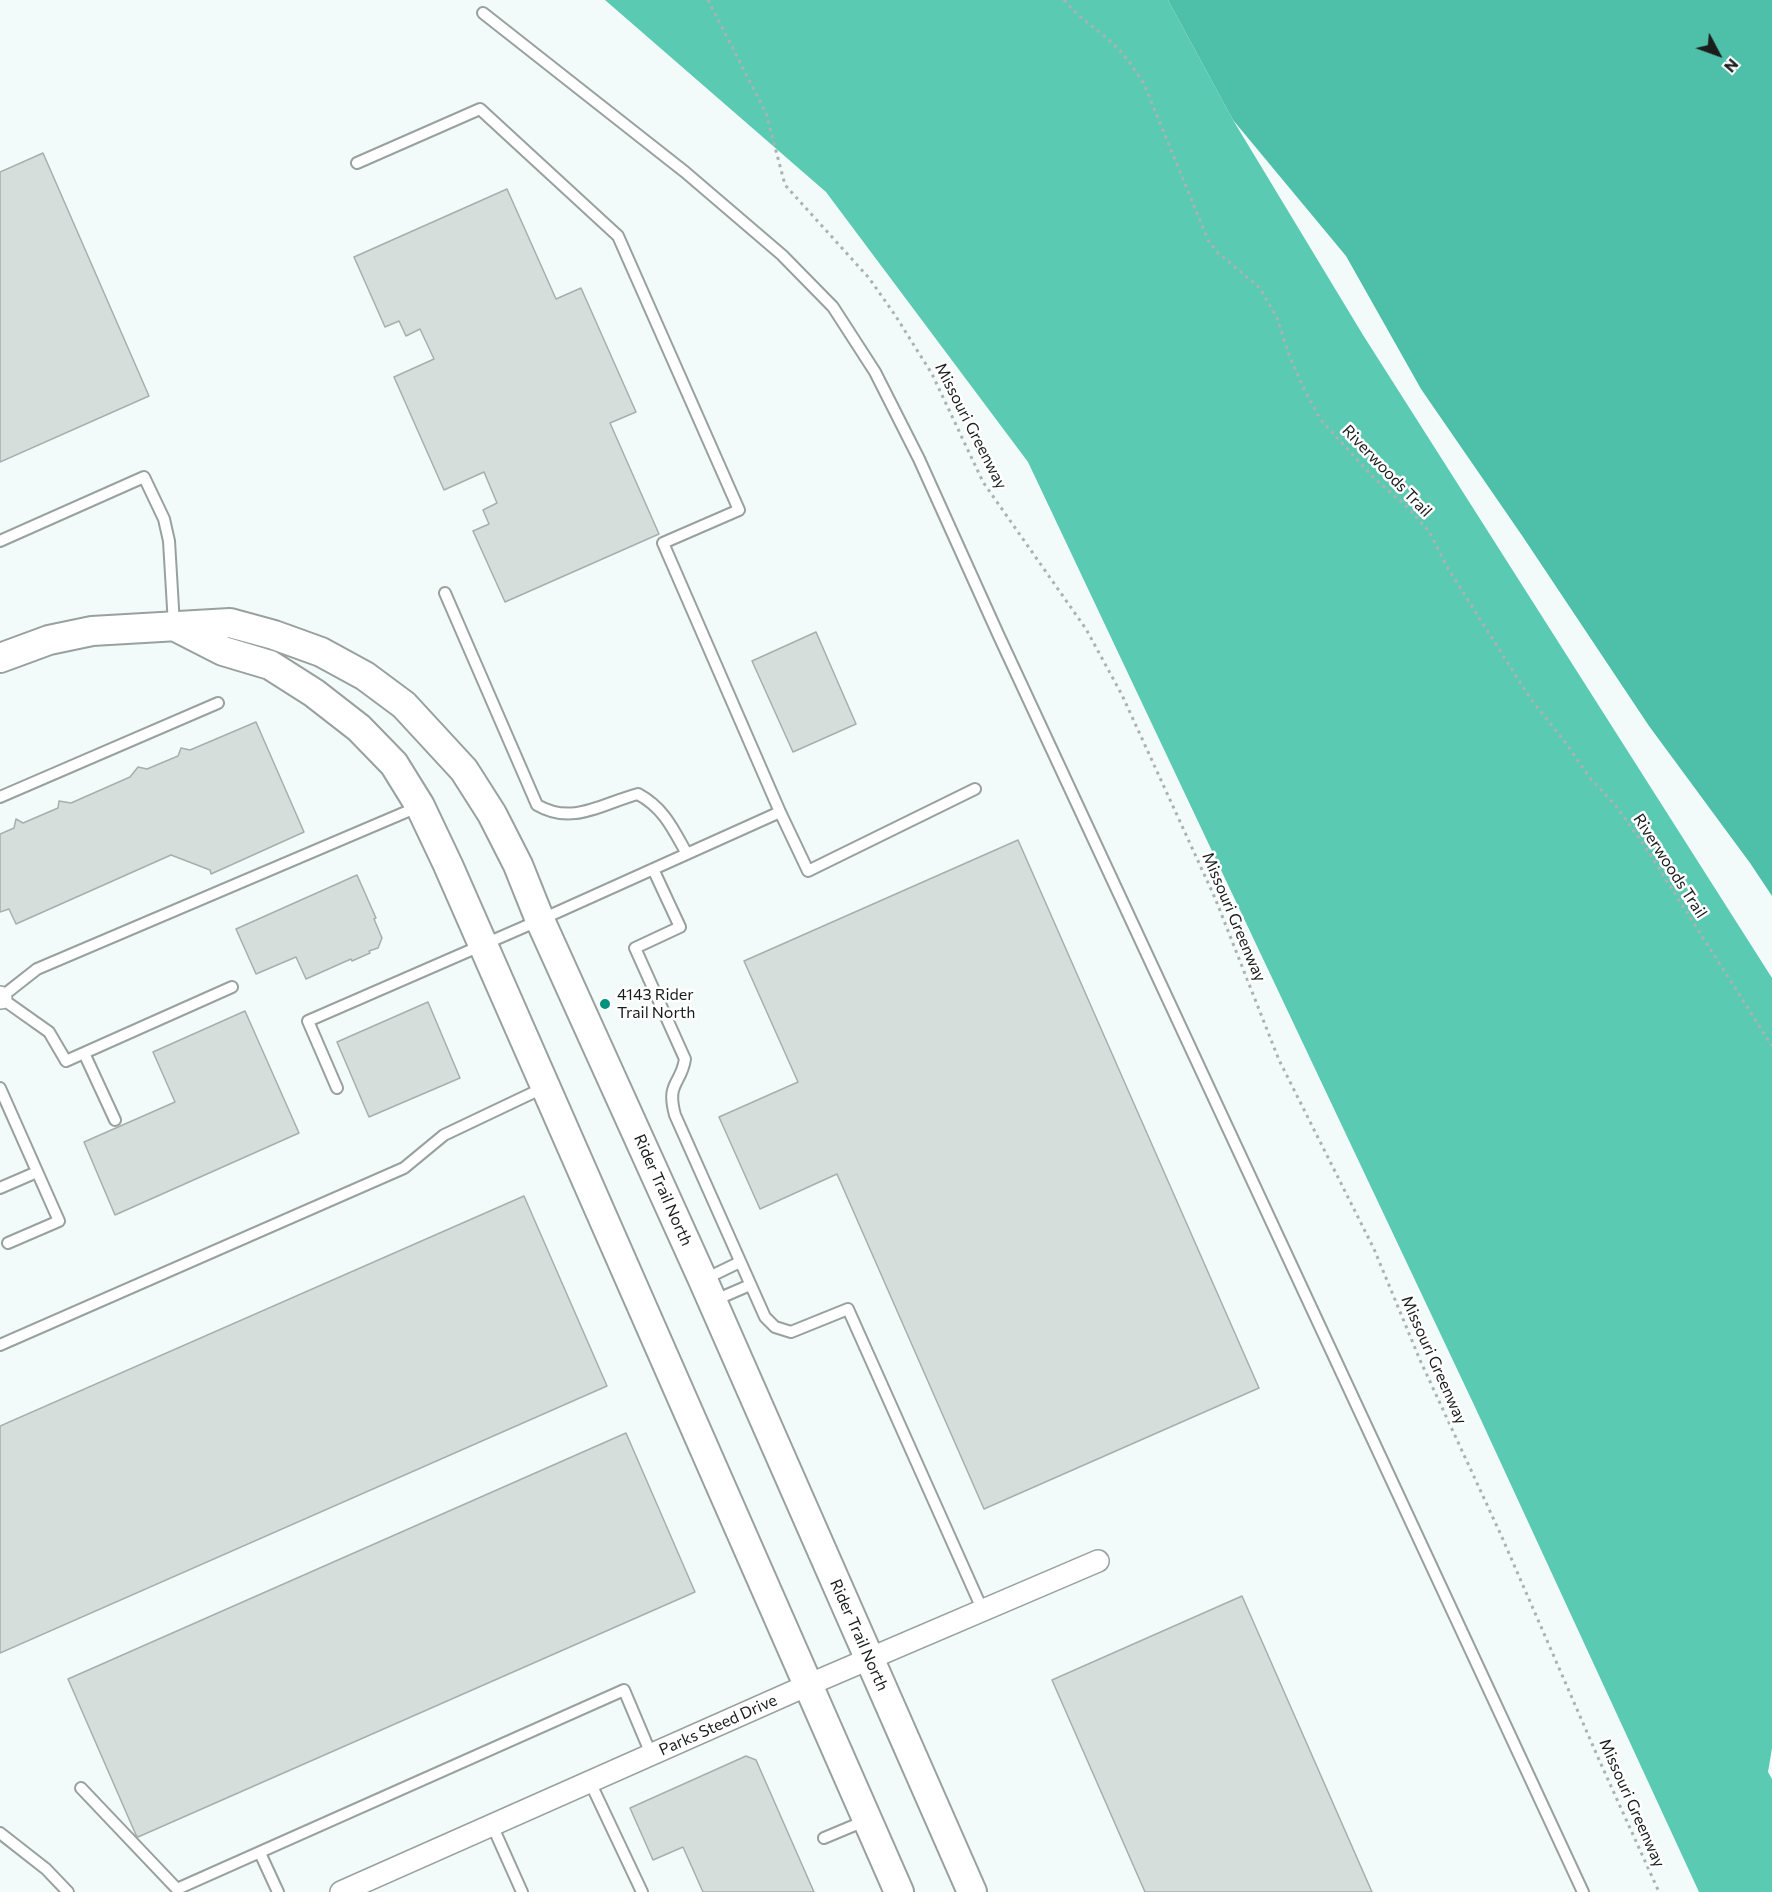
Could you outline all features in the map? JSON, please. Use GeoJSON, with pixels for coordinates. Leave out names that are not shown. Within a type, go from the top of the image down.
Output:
{"type":"FeatureCollection","features":[{"type":"Feature","properties":{"kind":"street","name":"Rider Trail North"},"geometry":{"type":"LineString","coordinates":[[0,658],[49,640],[92,631],[174,626],[210,634],[230,623],[274,635],[321,652],[365,676],[404,705],[464,770],[492,814],[518,865],[540,920],[708,1290],[972,1892]]}},
{"type":"Feature","properties":{"kind":"street"},"geometry":{"type":"LineString","coordinates":[[210,634],[223,651],[270,665],[314,693],[359,728],[394,764],[420,806],[483,944],[899,1892]]}},
{"type":"Feature","properties":{"kind":"street","name":"Parks Steed Drive"},"geometry":{"type":"LineString","coordinates":[[341,1892],[808,1685],[1098,1561]]}},
{"type":"Feature","properties":{"kind":"lane"},"geometry":{"type":"LineString","coordinates":[[483,13],[685,172],[782,255],[833,307],[875,372],[919,459],[1018,678],[1583,1892]]}},
{"type":"Feature","properties":{"kind":"lane"},"geometry":{"type":"LineString","coordinates":[[357,163],[480,109],[618,236],[739,510],[663,543],[808,871],[975,789]]}},
{"type":"Feature","properties":{"kind":"lane"},"geometry":{"type":"LineString","coordinates":[[0,541],[144,477],[164,519],[168,541],[174,626]]}},
{"type":"Feature","properties":{"kind":"lane"},"geometry":{"type":"LineString","coordinates":[[445,593],[537,805],[548,812],[574,813],[599,808],[618,799],[638,794],[653,802],[670,822],[687,854]]}},
{"type":"Feature","properties":{"kind":"lane"},"geometry":{"type":"LineString","coordinates":[[0,796],[218,703]]}},
{"type":"Feature","properties":{"kind":"lane"},"geometry":{"type":"LineString","coordinates":[[232,987],[66,1061],[49,1032],[0,999],[37,969],[420,806]]}},
{"type":"Feature","properties":{"kind":"lane"},"geometry":{"type":"LineString","coordinates":[[337,1088],[308,1021],[780,812]]}},
{"type":"Feature","properties":{"kind":"lane"},"geometry":{"type":"LineString","coordinates":[[653,869],[680,927],[635,948],[685,1059],[684,1068],[671,1092],[675,1115],[750,1285],[765,1317],[775,1327],[791,1332],[848,1309],[983,1611]]}},
{"type":"Feature","properties":{"kind":"lane"},"geometry":{"type":"LineString","coordinates":[[84,1053],[115,1120]]}},
{"type":"Feature","properties":{"kind":"lane"},"geometry":{"type":"LineString","coordinates":[[0,1345],[404,1168],[444,1135],[546,1087]]}},
{"type":"Feature","properties":{"kind":"lane"},"geometry":{"type":"LineString","coordinates":[[0,1088],[59,1221],[9,1243]]}},
{"type":"Feature","properties":{"kind":"lane"},"geometry":{"type":"LineString","coordinates":[[0,1188],[37,1172]]}},
{"type":"Feature","properties":{"kind":"lane"},"geometry":{"type":"LineString","coordinates":[[708,1290],[740,1262]]}},
{"type":"Feature","properties":{"kind":"lane"},"geometry":{"type":"LineString","coordinates":[[708,1290],[750,1285]]}},
{"type":"Feature","properties":{"kind":"lane"},"geometry":{"type":"LineString","coordinates":[[81,1788],[177,1889],[624,1690],[651,1754]]}},
{"type":"Feature","properties":{"kind":"lane"},"geometry":{"type":"LineString","coordinates":[[590,1782],[642,1892]]}},
{"type":"Feature","properties":{"kind":"lane"},"geometry":{"type":"LineString","coordinates":[[824,1838],[867,1820]]}},
{"type":"Feature","properties":{"kind":"lane"},"geometry":{"type":"LineString","coordinates":[[492,1825],[522,1892]]}},
{"type":"Feature","properties":{"kind":"lane"},"geometry":{"type":"LineString","coordinates":[[0,1833],[46,1869],[68,1892]]}},
{"type":"Feature","properties":{"kind":"lane"},"geometry":{"type":"LineString","coordinates":[[260,1852],[278,1892]]}},
{"type":"Feature","properties":{"kind":"path","name":"Missouri Greenway"},"geometry":{"type":"LineString","coordinates":[[708,0],[766,113],[785,185],[869,278],[895,315],[932,374],[983,482],[1086,629],[1122,695],[1215,898],[1279,1060],[1374,1249],[1420,1360],[1501,1535],[1599,1762],[1659,1892]]}},
{"type":"Feature","properties":{"kind":"path","name":"Riverwoods Trail"},"geometry":{"type":"LineString","coordinates":[[1064,0],[1071,10],[1114,45],[1131,63],[1144,84],[1208,240],[1218,253],[1260,288],[1277,318],[1289,355],[1304,389],[1322,420],[1374,478],[1406,506],[1429,531],[1447,567],[1530,698],[1590,778],[1616,806],[1644,844],[1772,1046]]}},
{"type":"Feature","properties":{"kind":"shaded area"},"geometry":{"type":"Polygon","coordinates":[[[605,0],[1168,0],[1233,120],[1363,335],[1772,978],[1772,1748],[1768,1772],[1772,1779],[1772,1892],[1699,1892],[1475,1407],[1028,462],[826,192],[605,0]]]}},
{"type":"Feature","properties":{"kind":"shaded area"},"geometry":{"type":"Polygon","coordinates":[[[1168,0],[1772,0],[1772,896],[1649,726],[1421,389],[1346,256],[1233,120],[1168,0]]]}},
{"type":"Feature","properties":{"kind":"building"},"geometry":{"type":"Polygon","coordinates":[[[43,153],[149,396],[0,462],[0,172],[43,153]]]}},
{"type":"Feature","properties":{"kind":"building"},"geometry":{"type":"Polygon","coordinates":[[[507,189],[556,299],[581,288],[636,412],[610,423],[659,534],[505,602],[473,531],[489,524],[483,510],[497,503],[484,472],[444,490],[394,377],[434,359],[420,329],[406,336],[399,321],[385,327],[354,257],[507,189]]]}},
{"type":"Feature","properties":{"kind":"building"},"geometry":{"type":"Polygon","coordinates":[[[816,632],[856,724],[793,752],[752,661],[816,632]]]}},
{"type":"Feature","properties":{"kind":"building"},"geometry":{"type":"Polygon","coordinates":[[[256,722],[304,832],[211,874],[210,870],[171,855],[16,924],[9,909],[0,912],[0,834],[14,828],[16,819],[23,823],[58,808],[59,801],[71,803],[130,777],[138,767],[147,769],[178,756],[181,748],[190,750],[256,722]]]}},
{"type":"Feature","properties":{"kind":"building"},"geometry":{"type":"Polygon","coordinates":[[[1018,840],[1259,1388],[984,1509],[837,1174],[760,1209],[719,1117],[798,1082],[744,961],[1018,840]]]}},
{"type":"Feature","properties":{"kind":"building"},"geometry":{"type":"Polygon","coordinates":[[[357,875],[382,938],[378,948],[306,979],[296,957],[256,974],[236,929],[357,875]]]}},
{"type":"Feature","properties":{"kind":"building"},"geometry":{"type":"Polygon","coordinates":[[[428,1002],[460,1078],[369,1117],[337,1042],[428,1002]]]}},
{"type":"Feature","properties":{"kind":"building"},"geometry":{"type":"Polygon","coordinates":[[[245,1011],[299,1133],[115,1215],[84,1142],[175,1102],[153,1052],[245,1011]]]}},
{"type":"Feature","properties":{"kind":"building"},"geometry":{"type":"Polygon","coordinates":[[[524,1196],[607,1386],[0,1653],[0,1426],[524,1196]]]}},
{"type":"Feature","properties":{"kind":"building"},"geometry":{"type":"Polygon","coordinates":[[[626,1433],[695,1592],[138,1837],[136,1835],[68,1679],[626,1433]]]}},
{"type":"Feature","properties":{"kind":"building"},"geometry":{"type":"Polygon","coordinates":[[[1242,1596],[1372,1892],[1145,1892],[1052,1680],[1242,1596]]]}},
{"type":"Feature","properties":{"kind":"building"},"geometry":{"type":"Polygon","coordinates":[[[746,1756],[756,1760],[814,1892],[703,1892],[683,1847],[653,1860],[630,1808],[746,1756]]]}},
{"type":"Feature","properties":{"kind":"place","name":"4143 Rider Trail North"},"geometry":{"type":"Point","coordinates":[605,1004]}}]}
